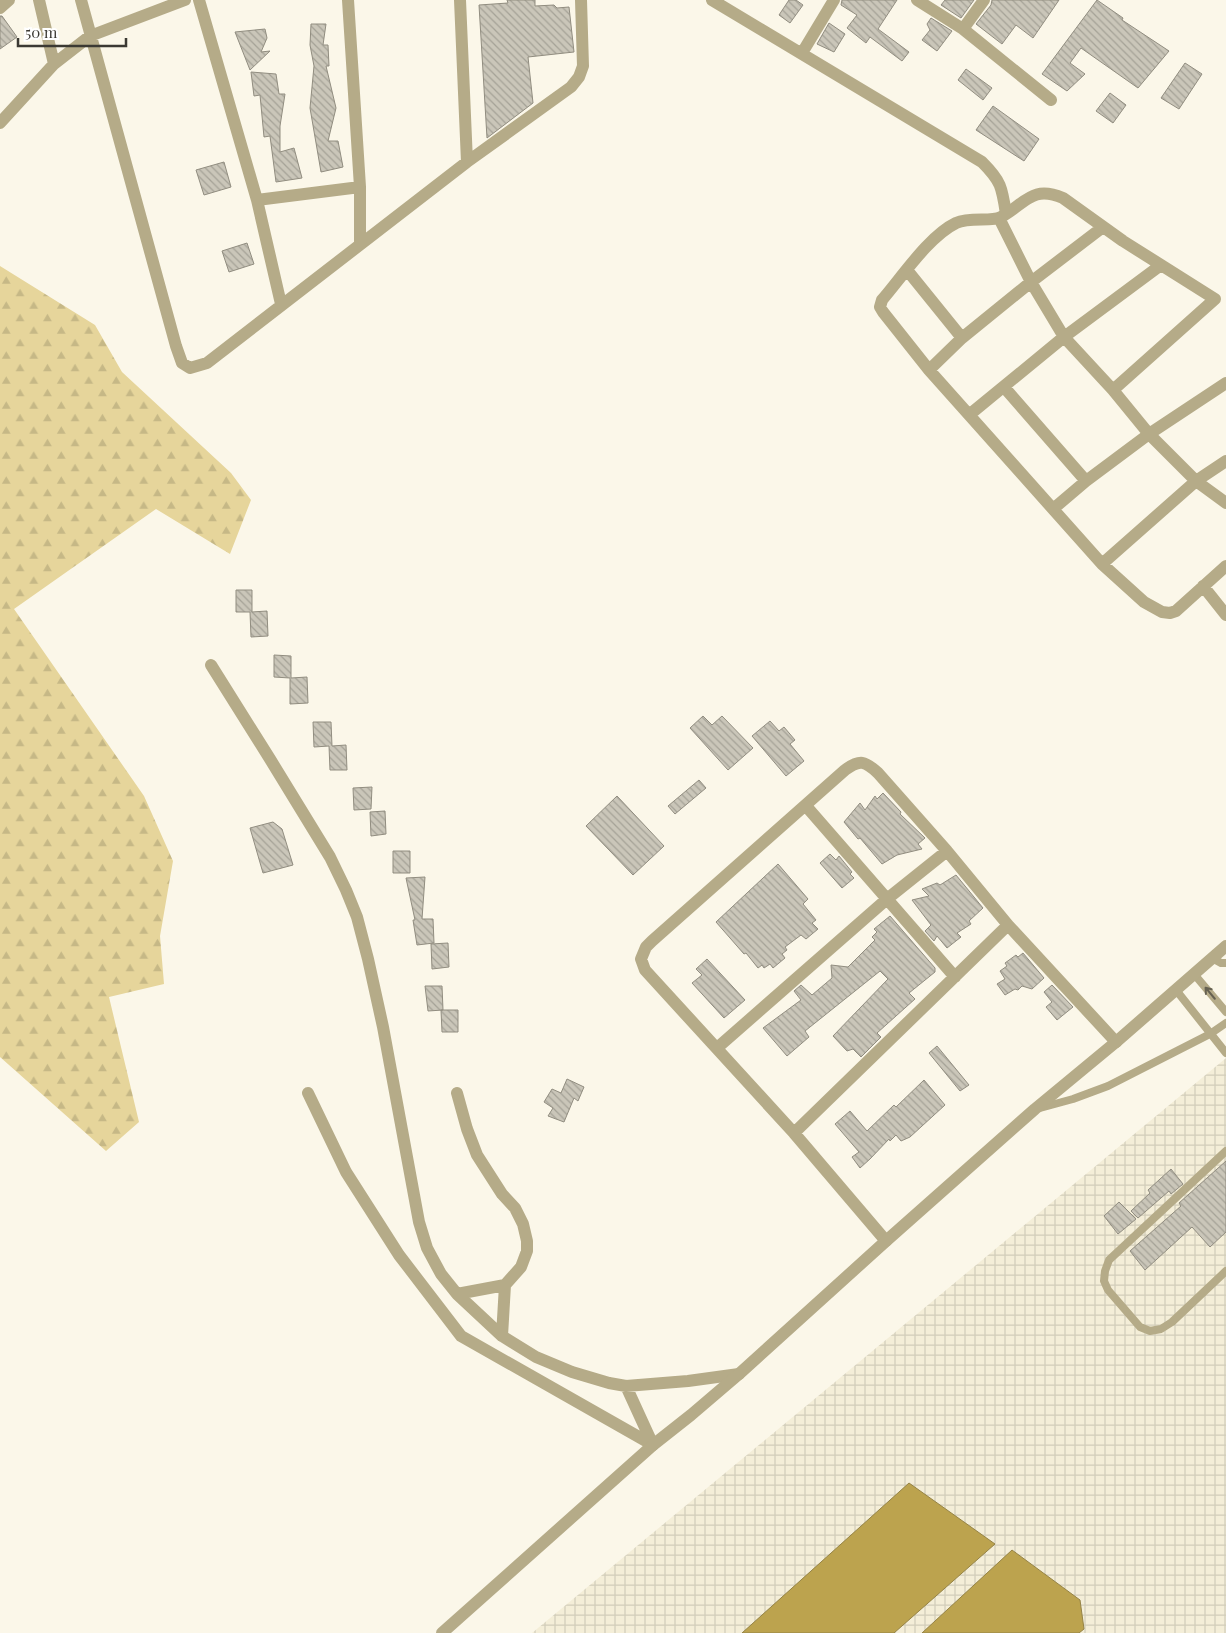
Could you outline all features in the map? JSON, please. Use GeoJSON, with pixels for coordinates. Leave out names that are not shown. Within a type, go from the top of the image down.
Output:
{"type":"FeatureCollection","features":[{"type":"Feature","properties":{"kind":"street"},"geometry":{"type":"LineString","coordinates":[[0,8],[9,0]]}},
{"type":"Feature","properties":{"kind":"street"},"geometry":{"type":"LineString","coordinates":[[38,0],[54,64]]}},
{"type":"Feature","properties":{"kind":"street"},"geometry":{"type":"LineString","coordinates":[[81,0],[176,346],[182,363],[190,368],[207,363],[467,162],[571,87],[579,77],[583,66],[581,0]]}},
{"type":"Feature","properties":{"kind":"street"},"geometry":{"type":"LineString","coordinates":[[0,123],[54,64],[90,36],[185,0]]}},
{"type":"Feature","properties":{"kind":"street"},"geometry":{"type":"LineString","coordinates":[[199,0],[257,200],[281,304]]}},
{"type":"Feature","properties":{"kind":"street"},"geometry":{"type":"LineString","coordinates":[[348,0],[360,187],[360,244]]}},
{"type":"Feature","properties":{"kind":"street"},"geometry":{"type":"LineString","coordinates":[[460,0],[467,162]]}},
{"type":"Feature","properties":{"kind":"street"},"geometry":{"type":"LineString","coordinates":[[712,0],[726,3],[802,53],[982,162],[995,175],[1002,187],[1003,216],[1031,282],[1064,337],[1149,434],[1196,481],[1226,504]]}},
{"type":"Feature","properties":{"kind":"street"},"geometry":{"type":"LineString","coordinates":[[802,53],[834,0]]}},
{"type":"Feature","properties":{"kind":"street"},"geometry":{"type":"LineString","coordinates":[[917,0],[963,29],[1051,100]]}},
{"type":"Feature","properties":{"kind":"street"},"geometry":{"type":"LineString","coordinates":[[963,29],[984,0]]}},
{"type":"Feature","properties":{"kind":"street"},"geometry":{"type":"LineString","coordinates":[[257,200],[360,187]]}},
{"type":"Feature","properties":{"kind":"street"},"geometry":{"type":"LineString","coordinates":[[1112,390],[1220,301],[1103,227],[1063,198],[1052,194],[1039,193],[1028,198],[1003,216],[968,220],[956,224],[937,237],[882,300],[880,307],[929,370],[1102,564],[1144,602],[1162,612],[1170,613],[1176,611],[1226,566]]}},
{"type":"Feature","properties":{"kind":"street"},"geometry":{"type":"LineString","coordinates":[[929,370],[962,338],[1103,227]]}},
{"type":"Feature","properties":{"kind":"street"},"geometry":{"type":"LineString","coordinates":[[969,416],[1064,337],[1161,265]]}},
{"type":"Feature","properties":{"kind":"street"},"geometry":{"type":"LineString","coordinates":[[907,270],[962,338]]}},
{"type":"Feature","properties":{"kind":"street"},"geometry":{"type":"LineString","coordinates":[[1053,509],[1086,481],[1149,434],[1226,383]]}},
{"type":"Feature","properties":{"kind":"street"},"geometry":{"type":"LineString","coordinates":[[1004,387],[1086,481]]}},
{"type":"Feature","properties":{"kind":"street"},"geometry":{"type":"LineString","coordinates":[[1102,564],[1196,481],[1226,461]]}},
{"type":"Feature","properties":{"kind":"street"},"geometry":{"type":"LineString","coordinates":[[1203,586],[1226,615]]}},
{"type":"Feature","properties":{"kind":"street"},"geometry":{"type":"LineString","coordinates":[[211,665],[330,857],[357,917],[370,968],[419,1222],[427,1248],[441,1274],[457,1294],[502,1336],[536,1357],[563,1368],[609,1383],[626,1386],[688,1381],[739,1374]]}},
{"type":"Feature","properties":{"kind":"street"},"geometry":{"type":"LineString","coordinates":[[886,1241],[794,1133],[645,970],[641,960],[642,953],[652,941],[853,764],[866,763],[878,773],[947,851],[1008,925],[1116,1042]]}},
{"type":"Feature","properties":{"kind":"street"},"geometry":{"type":"LineString","coordinates":[[806,806],[955,977]]}},
{"type":"Feature","properties":{"kind":"street"},"geometry":{"type":"LineString","coordinates":[[717,1048],[887,900],[947,851]]}},
{"type":"Feature","properties":{"kind":"street"},"geometry":{"type":"LineString","coordinates":[[794,1133],[1008,925]]}},
{"type":"Feature","properties":{"kind":"street"},"geometry":{"type":"LineString","coordinates":[[442,1633],[653,1445],[739,1374],[1036,1109],[1226,946]]}},
{"type":"Feature","properties":{"kind":"street"},"geometry":{"type":"LineString","coordinates":[[308,1093],[346,1172],[398,1254],[460,1336],[653,1445]]}},
{"type":"Feature","properties":{"kind":"street"},"geometry":{"type":"LineString","coordinates":[[457,1093],[467,1129],[477,1155],[502,1194],[515,1208],[524,1224],[527,1252],[521,1267],[506,1285],[502,1336]]}},
{"type":"Feature","properties":{"kind":"street"},"geometry":{"type":"LineString","coordinates":[[457,1294],[506,1285]]}},
{"type":"Feature","properties":{"kind":"street"},"geometry":{"type":"LineString","coordinates":[[626,1386],[653,1445]]}},
{"type":"Feature","properties":{"kind":"lane"},"geometry":{"type":"LineString","coordinates":[[1212,958],[1221,963],[1226,963]]}},
{"type":"Feature","properties":{"kind":"lane"},"geometry":{"type":"LineString","coordinates":[[1194,974],[1226,1012]]}},
{"type":"Feature","properties":{"kind":"lane"},"geometry":{"type":"LineString","coordinates":[[1176,990],[1226,1053]]}},
{"type":"Feature","properties":{"kind":"lane"},"geometry":{"type":"LineString","coordinates":[[1036,1109],[1073,1099],[1108,1086],[1210,1034],[1226,1023]]}},
{"type":"Feature","properties":{"kind":"lane"},"geometry":{"type":"LineString","coordinates":[[1226,1151],[1109,1260],[1104,1280],[1108,1290],[1140,1327],[1150,1331],[1161,1329],[1172,1322],[1226,1271]]}},
{"type":"Feature","properties":{"kind":"shaded area"},"geometry":{"type":"Polygon","coordinates":[[[1226,1058],[1226,1633],[532,1633],[1226,1058]]]}},
{"type":"Feature","properties":{"kind":"shaded area"},"geometry":{"type":"Polygon","coordinates":[[[909,1483],[995,1544],[894,1633],[742,1633],[909,1483]]]}},
{"type":"Feature","properties":{"kind":"shaded area"},"geometry":{"type":"Polygon","coordinates":[[[1012,1550],[1080,1600],[1084,1629],[1079,1633],[922,1633],[1012,1550]]]}},
{"type":"Feature","properties":{"kind":"green space"},"geometry":{"type":"Polygon","coordinates":[[[0,266],[95,325],[122,372],[231,473],[251,500],[230,554],[156,509],[14,609],[144,796],[173,861],[160,936],[164,984],[109,997],[139,1122],[106,1151],[0,1057],[0,266]]]}},
{"type":"Feature","properties":{"kind":"building"},"geometry":{"type":"Polygon","coordinates":[[[507,0],[535,0],[535,6],[554,5],[557,8],[569,7],[574,52],[528,57],[533,103],[487,138],[479,5],[508,3],[507,0]]]}},
{"type":"Feature","properties":{"kind":"building"},"geometry":{"type":"Polygon","coordinates":[[[789,0],[796,0],[803,5],[790,23],[779,15],[789,0]]]}},
{"type":"Feature","properties":{"kind":"building"},"geometry":{"type":"Polygon","coordinates":[[[842,0],[897,0],[878,29],[909,52],[902,61],[870,37],[866,43],[847,28],[857,15],[841,5],[842,0]]]}},
{"type":"Feature","properties":{"kind":"building"},"geometry":{"type":"Polygon","coordinates":[[[945,0],[974,0],[961,18],[941,5],[945,0]]]}},
{"type":"Feature","properties":{"kind":"building"},"geometry":{"type":"Polygon","coordinates":[[[992,0],[1059,0],[1033,38],[1016,25],[1002,44],[976,24],[991,5],[992,0]]]}},
{"type":"Feature","properties":{"kind":"building"},"geometry":{"type":"Polygon","coordinates":[[[1097,0],[1123,18],[1122,20],[1169,51],[1138,88],[1081,48],[1070,63],[1085,74],[1067,91],[1042,74],[1097,0]]]}},
{"type":"Feature","properties":{"kind":"building"},"geometry":{"type":"Polygon","coordinates":[[[0,16],[2,16],[17,37],[0,49],[0,16]]]}},
{"type":"Feature","properties":{"kind":"building"},"geometry":{"type":"Polygon","coordinates":[[[931,18],[952,31],[937,51],[922,40],[930,30],[927,24],[931,18]]]}},
{"type":"Feature","properties":{"kind":"building"},"geometry":{"type":"Polygon","coordinates":[[[829,23],[845,34],[834,52],[817,44],[829,23]]]}},
{"type":"Feature","properties":{"kind":"building"},"geometry":{"type":"Polygon","coordinates":[[[311,24],[326,24],[323,45],[328,45],[329,66],[326,66],[336,108],[328,141],[338,141],[343,167],[321,172],[310,108],[314,66],[310,45],[311,24]]]}},
{"type":"Feature","properties":{"kind":"building"},"geometry":{"type":"Polygon","coordinates":[[[265,29],[267,38],[261,52],[270,51],[250,70],[235,32],[265,29]]]}},
{"type":"Feature","properties":{"kind":"building"},"geometry":{"type":"Polygon","coordinates":[[[1185,63],[1202,74],[1179,109],[1161,98],[1185,63]]]}},
{"type":"Feature","properties":{"kind":"building"},"geometry":{"type":"Polygon","coordinates":[[[966,69],[992,88],[983,100],[958,80],[966,69]]]}},
{"type":"Feature","properties":{"kind":"building"},"geometry":{"type":"Polygon","coordinates":[[[251,72],[276,74],[279,94],[285,94],[280,126],[280,152],[294,148],[302,178],[276,182],[270,136],[264,137],[260,95],[254,96],[251,72]]]}},
{"type":"Feature","properties":{"kind":"building"},"geometry":{"type":"Polygon","coordinates":[[[1110,93],[1126,105],[1113,123],[1096,111],[1110,93]]]}},
{"type":"Feature","properties":{"kind":"building"},"geometry":{"type":"Polygon","coordinates":[[[993,106],[1039,139],[1024,161],[976,130],[993,106]]]}},
{"type":"Feature","properties":{"kind":"building"},"geometry":{"type":"Polygon","coordinates":[[[224,162],[231,187],[204,195],[196,170],[224,162]]]}},
{"type":"Feature","properties":{"kind":"building"},"geometry":{"type":"Polygon","coordinates":[[[247,243],[254,264],[229,272],[222,251],[247,243]]]}},
{"type":"Feature","properties":{"kind":"building"},"geometry":{"type":"Polygon","coordinates":[[[236,590],[252,590],[252,612],[267,611],[268,636],[251,637],[250,612],[236,612],[236,590]]]}},
{"type":"Feature","properties":{"kind":"building"},"geometry":{"type":"Polygon","coordinates":[[[274,655],[291,656],[291,678],[307,677],[308,703],[290,704],[290,678],[274,677],[274,655]]]}},
{"type":"Feature","properties":{"kind":"building"},"geometry":{"type":"Polygon","coordinates":[[[703,716],[712,725],[722,716],[753,748],[728,770],[690,728],[703,716]]]}},
{"type":"Feature","properties":{"kind":"building"},"geometry":{"type":"Polygon","coordinates":[[[770,721],[779,731],[784,727],[795,740],[790,744],[804,761],[786,776],[752,736],[770,721]]]}},
{"type":"Feature","properties":{"kind":"building"},"geometry":{"type":"Polygon","coordinates":[[[313,722],[331,722],[332,746],[346,745],[347,770],[330,770],[329,746],[314,747],[313,722]]]}},
{"type":"Feature","properties":{"kind":"building"},"geometry":{"type":"Polygon","coordinates":[[[699,780],[706,788],[675,814],[668,806],[699,780]]]}},
{"type":"Feature","properties":{"kind":"building"},"geometry":{"type":"Polygon","coordinates":[[[372,787],[371,809],[354,810],[353,788],[372,787]]]}},
{"type":"Feature","properties":{"kind":"building"},"geometry":{"type":"Polygon","coordinates":[[[883,793],[901,812],[900,814],[925,838],[918,844],[922,849],[897,855],[882,864],[844,822],[860,803],[865,810],[875,796],[877,799],[883,793]]]}},
{"type":"Feature","properties":{"kind":"building"},"geometry":{"type":"Polygon","coordinates":[[[617,796],[664,846],[633,875],[586,826],[617,796]]]}},
{"type":"Feature","properties":{"kind":"building"},"geometry":{"type":"Polygon","coordinates":[[[385,811],[386,834],[371,836],[370,812],[385,811]]]}},
{"type":"Feature","properties":{"kind":"building"},"geometry":{"type":"Polygon","coordinates":[[[273,822],[282,829],[293,865],[263,873],[250,828],[273,822]]]}},
{"type":"Feature","properties":{"kind":"building"},"geometry":{"type":"Polygon","coordinates":[[[393,851],[410,851],[410,873],[393,873],[393,851]]]}},
{"type":"Feature","properties":{"kind":"building"},"geometry":{"type":"Polygon","coordinates":[[[830,854],[836,860],[839,856],[852,872],[850,874],[854,878],[842,888],[820,863],[830,854]]]}},
{"type":"Feature","properties":{"kind":"building"},"geometry":{"type":"Polygon","coordinates":[[[778,864],[808,899],[803,904],[816,920],[812,923],[818,929],[806,939],[801,935],[785,947],[787,950],[782,954],[785,958],[773,968],[770,964],[764,968],[762,965],[758,968],[716,922],[778,864]]]}},
{"type":"Feature","properties":{"kind":"building"},"geometry":{"type":"Polygon","coordinates":[[[956,875],[983,908],[969,921],[971,924],[957,933],[961,937],[947,948],[937,936],[934,941],[925,931],[931,925],[912,900],[929,896],[922,889],[937,883],[940,885],[956,875]]]}},
{"type":"Feature","properties":{"kind":"building"},"geometry":{"type":"Polygon","coordinates":[[[425,877],[422,919],[433,919],[434,943],[417,945],[413,920],[415,920],[406,878],[425,877]]]}},
{"type":"Feature","properties":{"kind":"building"},"geometry":{"type":"Polygon","coordinates":[[[890,916],[935,968],[935,972],[909,993],[915,999],[877,1033],[881,1037],[861,1057],[853,1049],[847,1051],[833,1036],[888,979],[880,971],[805,1031],[809,1037],[787,1056],[763,1028],[801,1000],[794,991],[801,985],[812,995],[832,978],[831,965],[848,967],[875,940],[872,937],[877,932],[874,929],[890,916]]]}},
{"type":"Feature","properties":{"kind":"building"},"geometry":{"type":"Polygon","coordinates":[[[448,943],[449,967],[432,969],[431,944],[448,943]]]}},
{"type":"Feature","properties":{"kind":"building"},"geometry":{"type":"Polygon","coordinates":[[[1023,953],[1044,978],[1032,989],[1022,986],[1018,990],[1015,989],[1005,995],[997,984],[1005,979],[1000,971],[1007,966],[1005,963],[1016,955],[1018,957],[1023,953]]]}},
{"type":"Feature","properties":{"kind":"building"},"geometry":{"type":"Polygon","coordinates":[[[707,959],[745,1000],[724,1018],[692,983],[702,975],[696,969],[707,959]]]}},
{"type":"Feature","properties":{"kind":"building"},"geometry":{"type":"Polygon","coordinates":[[[1052,985],[1073,1007],[1057,1020],[1046,1007],[1052,1002],[1044,992],[1052,985]]]}},
{"type":"Feature","properties":{"kind":"building"},"geometry":{"type":"Polygon","coordinates":[[[425,986],[442,986],[443,1010],[428,1011],[425,986]]]}},
{"type":"Feature","properties":{"kind":"building"},"geometry":{"type":"Polygon","coordinates":[[[441,1010],[458,1010],[458,1032],[442,1032],[441,1010]]]}},
{"type":"Feature","properties":{"kind":"building"},"geometry":{"type":"Polygon","coordinates":[[[937,1046],[969,1085],[960,1091],[929,1053],[937,1046]]]}},
{"type":"Feature","properties":{"kind":"building"},"geometry":{"type":"Polygon","coordinates":[[[567,1079],[584,1087],[578,1101],[574,1098],[564,1122],[548,1116],[553,1108],[544,1102],[552,1089],[561,1093],[567,1079]]]}},
{"type":"Feature","properties":{"kind":"building"},"geometry":{"type":"Polygon","coordinates":[[[924,1080],[945,1105],[910,1137],[901,1141],[896,1135],[890,1141],[889,1139],[860,1168],[852,1157],[859,1152],[835,1124],[850,1111],[867,1131],[924,1080]]]}},
{"type":"Feature","properties":{"kind":"building"},"geometry":{"type":"Polygon","coordinates":[[[1226,1161],[1226,1232],[1210,1247],[1192,1227],[1145,1270],[1130,1251],[1181,1206],[1179,1203],[1226,1161]]]}},
{"type":"Feature","properties":{"kind":"building"},"geometry":{"type":"Polygon","coordinates":[[[1171,1169],[1183,1184],[1171,1194],[1169,1191],[1138,1218],[1131,1211],[1150,1193],[1148,1190],[1171,1169]]]}},
{"type":"Feature","properties":{"kind":"building"},"geometry":{"type":"Polygon","coordinates":[[[1119,1202],[1136,1219],[1118,1234],[1104,1216],[1119,1202]]]}}]}
